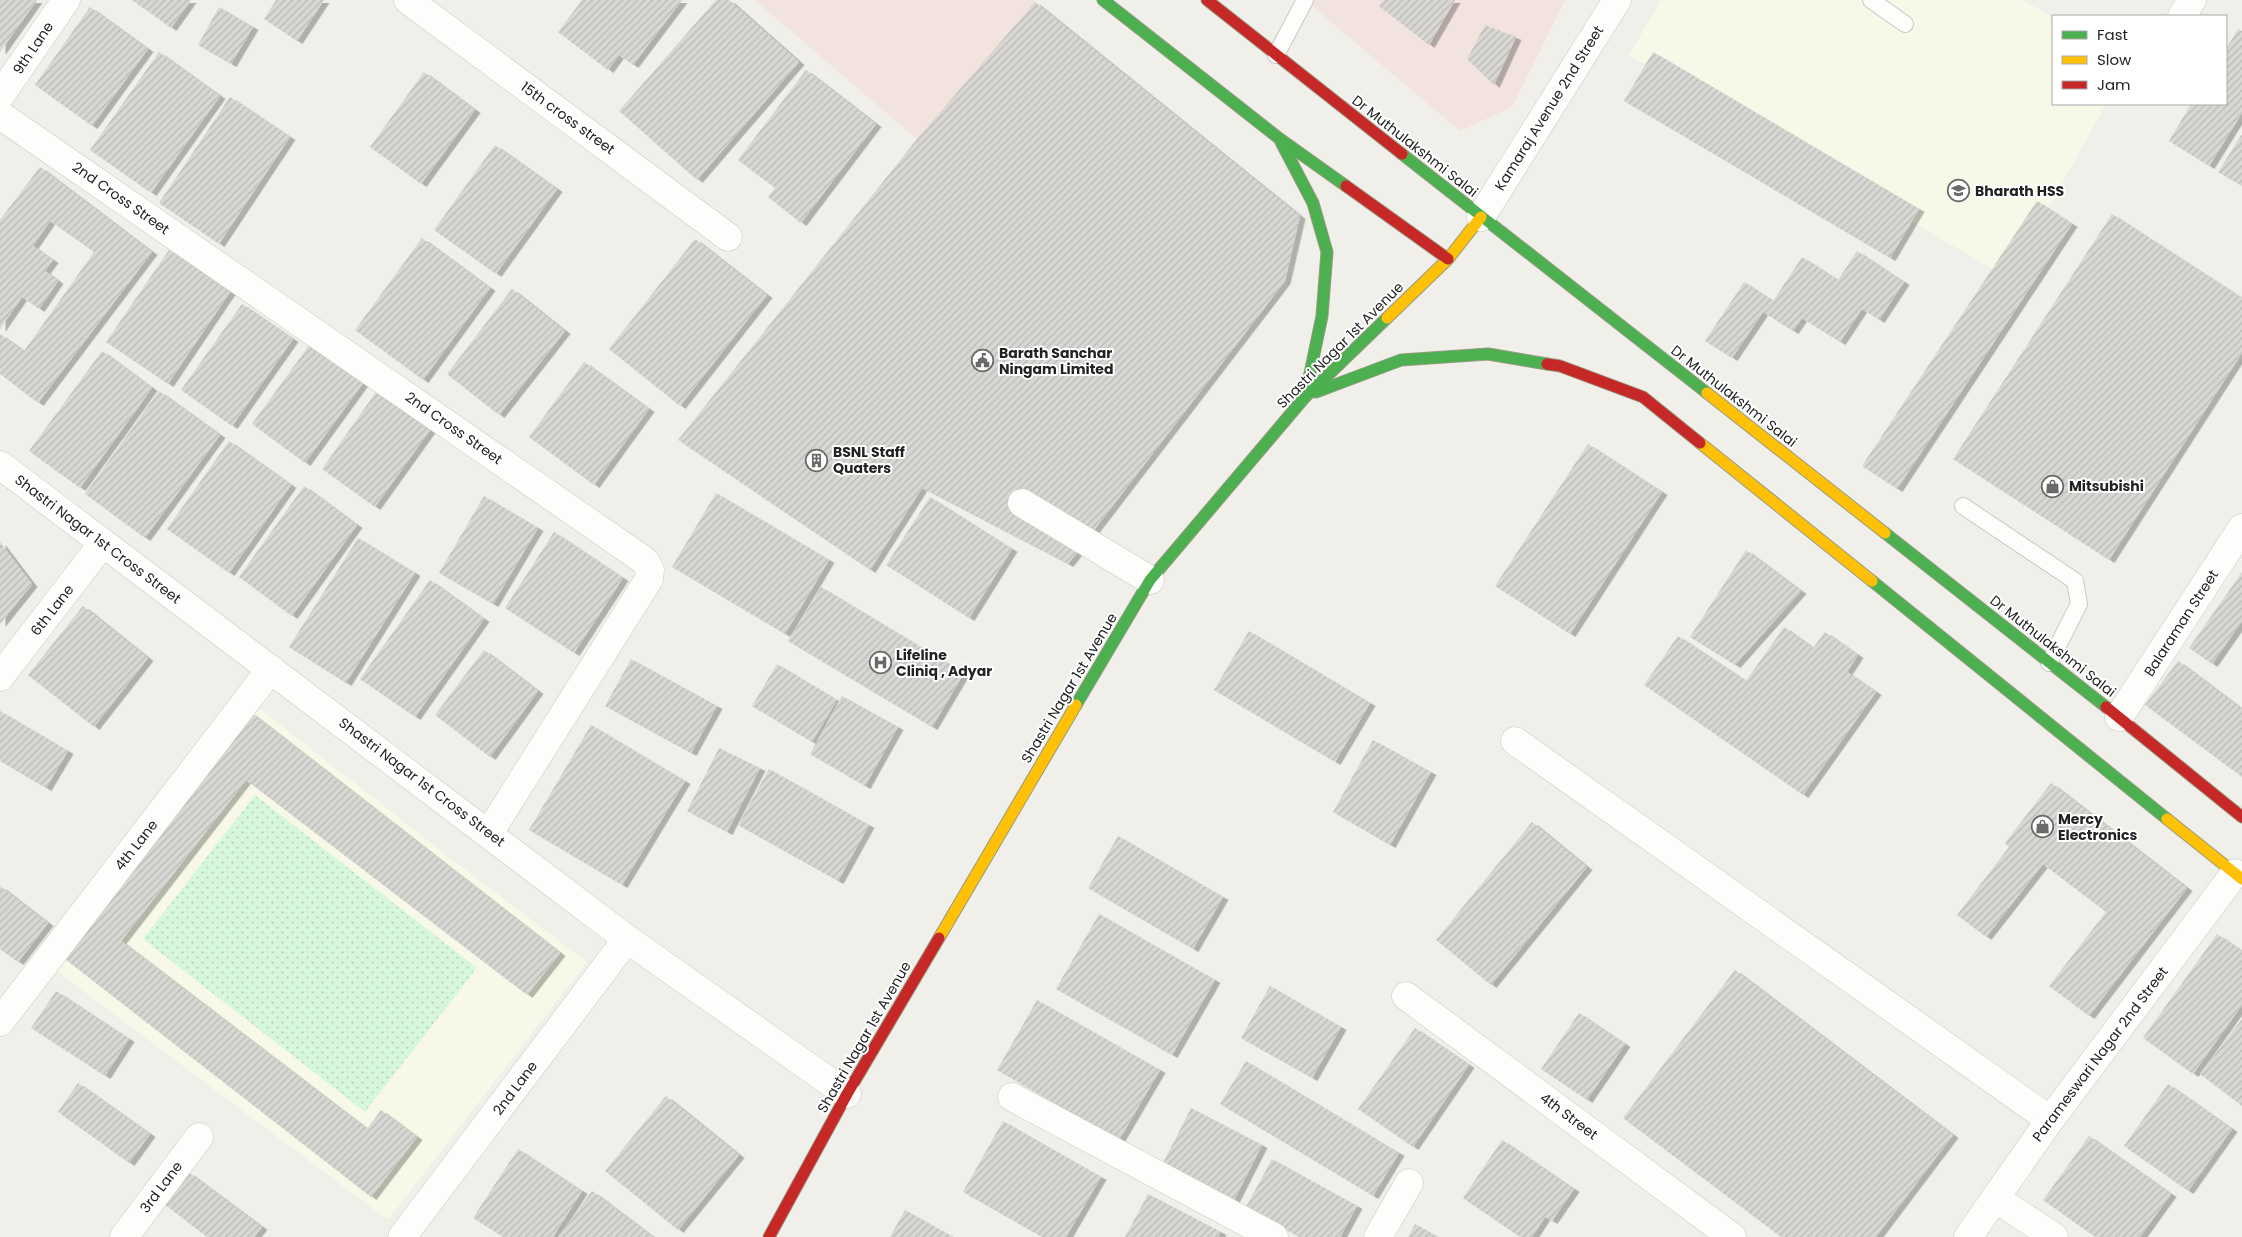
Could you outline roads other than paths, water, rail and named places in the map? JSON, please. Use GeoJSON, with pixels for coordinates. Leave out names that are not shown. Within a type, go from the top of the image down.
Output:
{"type":"FeatureCollection","features":[{"type":"Feature","properties":{"kind":"main road"},"geometry":{"type":"LineString","coordinates":[[1103,0],[1280,139],[1448,259]]}},
{"type":"Feature","properties":{"kind":"main road","name":"Dr Muthulakshmi Salai"},"geometry":{"type":"LineString","coordinates":[[1207,0],[2119,717],[2242,816]]}},
{"type":"Feature","properties":{"kind":"main road"},"geometry":{"type":"LineString","coordinates":[[1280,139],[1312,203],[1327,252],[1322,316],[1305,397]]}},
{"type":"Feature","properties":{"kind":"main road","name":"Shastri Nagar 1st Avenue"},"geometry":{"type":"LineString","coordinates":[[769,1237],[847,1094],[1150,580],[1305,397],[1448,259],[1481,217]]}},
{"type":"Feature","properties":{"kind":"main road"},"geometry":{"type":"LineString","coordinates":[[1305,397],[1402,360],[1488,354],[1560,366],[1643,397],[2239,876]]}},
{"type":"Feature","properties":{"kind":"street","name":"9th Lane"},"geometry":{"type":"LineString","coordinates":[[0,96],[66,0]]}},
{"type":"Feature","properties":{"kind":"street","name":"15th cross street"},"geometry":{"type":"LineString","coordinates":[[408,0],[728,237]]}},
{"type":"Feature","properties":{"kind":"street","name":"Kamaraj Avenue 2nd Street"},"geometry":{"type":"LineString","coordinates":[[1481,217],[1617,0]]}},
{"type":"Feature","properties":{"kind":"street"},"geometry":{"type":"LineString","coordinates":[[2183,15],[2192,0]]}},
{"type":"Feature","properties":{"kind":"street","name":"2nd Cross Street"},"geometry":{"type":"LineString","coordinates":[[0,115],[645,561],[650,570],[649,579],[489,832]]}},
{"type":"Feature","properties":{"kind":"street","name":"Shastri Nagar 1st Cross Street"},"geometry":{"type":"LineString","coordinates":[[0,465],[489,832],[627,938],[847,1094]]}},
{"type":"Feature","properties":{"kind":"street"},"geometry":{"type":"LineString","coordinates":[[1022,503],[1150,580]]}},
{"type":"Feature","properties":{"kind":"street","name":"Balaraman Street"},"geometry":{"type":"LineString","coordinates":[[2119,717],[2242,528]]}},
{"type":"Feature","properties":{"kind":"street","name":"6th Lane"},"geometry":{"type":"LineString","coordinates":[[0,677],[104,544]]}},
{"type":"Feature","properties":{"kind":"street","name":"4th Lane"},"geometry":{"type":"LineString","coordinates":[[0,1022],[272,669]]}},
{"type":"Feature","properties":{"kind":"street"},"geometry":{"type":"LineString","coordinates":[[1515,741],[2050,1120]]}},
{"type":"Feature","properties":{"kind":"street","name":"Parameswari Nagar 2nd Street"},"geometry":{"type":"LineString","coordinates":[[1968,1237],[2050,1120],[2239,876]]}},
{"type":"Feature","properties":{"kind":"street","name":"2nd Lane"},"geometry":{"type":"LineString","coordinates":[[402,1237],[627,938]]}},
{"type":"Feature","properties":{"kind":"street","name":"4th Street"},"geometry":{"type":"LineString","coordinates":[[1406,996],[1732,1237]]}},
{"type":"Feature","properties":{"kind":"street"},"geometry":{"type":"LineString","coordinates":[[1012,1098],[1274,1237]]}},
{"type":"Feature","properties":{"kind":"street","name":"3rd Lane"},"geometry":{"type":"LineString","coordinates":[[124,1237],[199,1138]]}},
{"type":"Feature","properties":{"kind":"street"},"geometry":{"type":"LineString","coordinates":[[1378,1237],[1409,1183]]}},
{"type":"Feature","properties":{"kind":"street"},"geometry":{"type":"LineString","coordinates":[[1995,1198],[2054,1237]]}},
{"type":"Feature","properties":{"kind":"lane"},"geometry":{"type":"LineString","coordinates":[[1276,55],[1305,0]]}},
{"type":"Feature","properties":{"kind":"lane"},"geometry":{"type":"LineString","coordinates":[[1872,0],[1905,24]]}},
{"type":"Feature","properties":{"kind":"lane"},"geometry":{"type":"LineString","coordinates":[[1963,506],[2075,581],[2080,604],[2049,663]]}},
{"type":"Feature","properties":{"kind":"place","name":"Bharath HSS"},"geometry":{"type":"Point","coordinates":[1959,191]}},
{"type":"Feature","properties":{"kind":"place","name":"Barath Sanchar Ningam Limited"},"geometry":{"type":"Point","coordinates":[983,361]}},
{"type":"Feature","properties":{"kind":"place","name":"BSNL Staff Quaters"},"geometry":{"type":"Point","coordinates":[817,460]}},
{"type":"Feature","properties":{"kind":"place","name":"Mitsubishi"},"geometry":{"type":"Point","coordinates":[2053,486]}},
{"type":"Feature","properties":{"kind":"place","name":"Lifeline Cliniq , Adyar"},"geometry":{"type":"Point","coordinates":[880,663]}},
{"type":"Feature","properties":{"kind":"place","name":"Mercy Electronics"},"geometry":{"type":"Point","coordinates":[2042,827]}}]}
